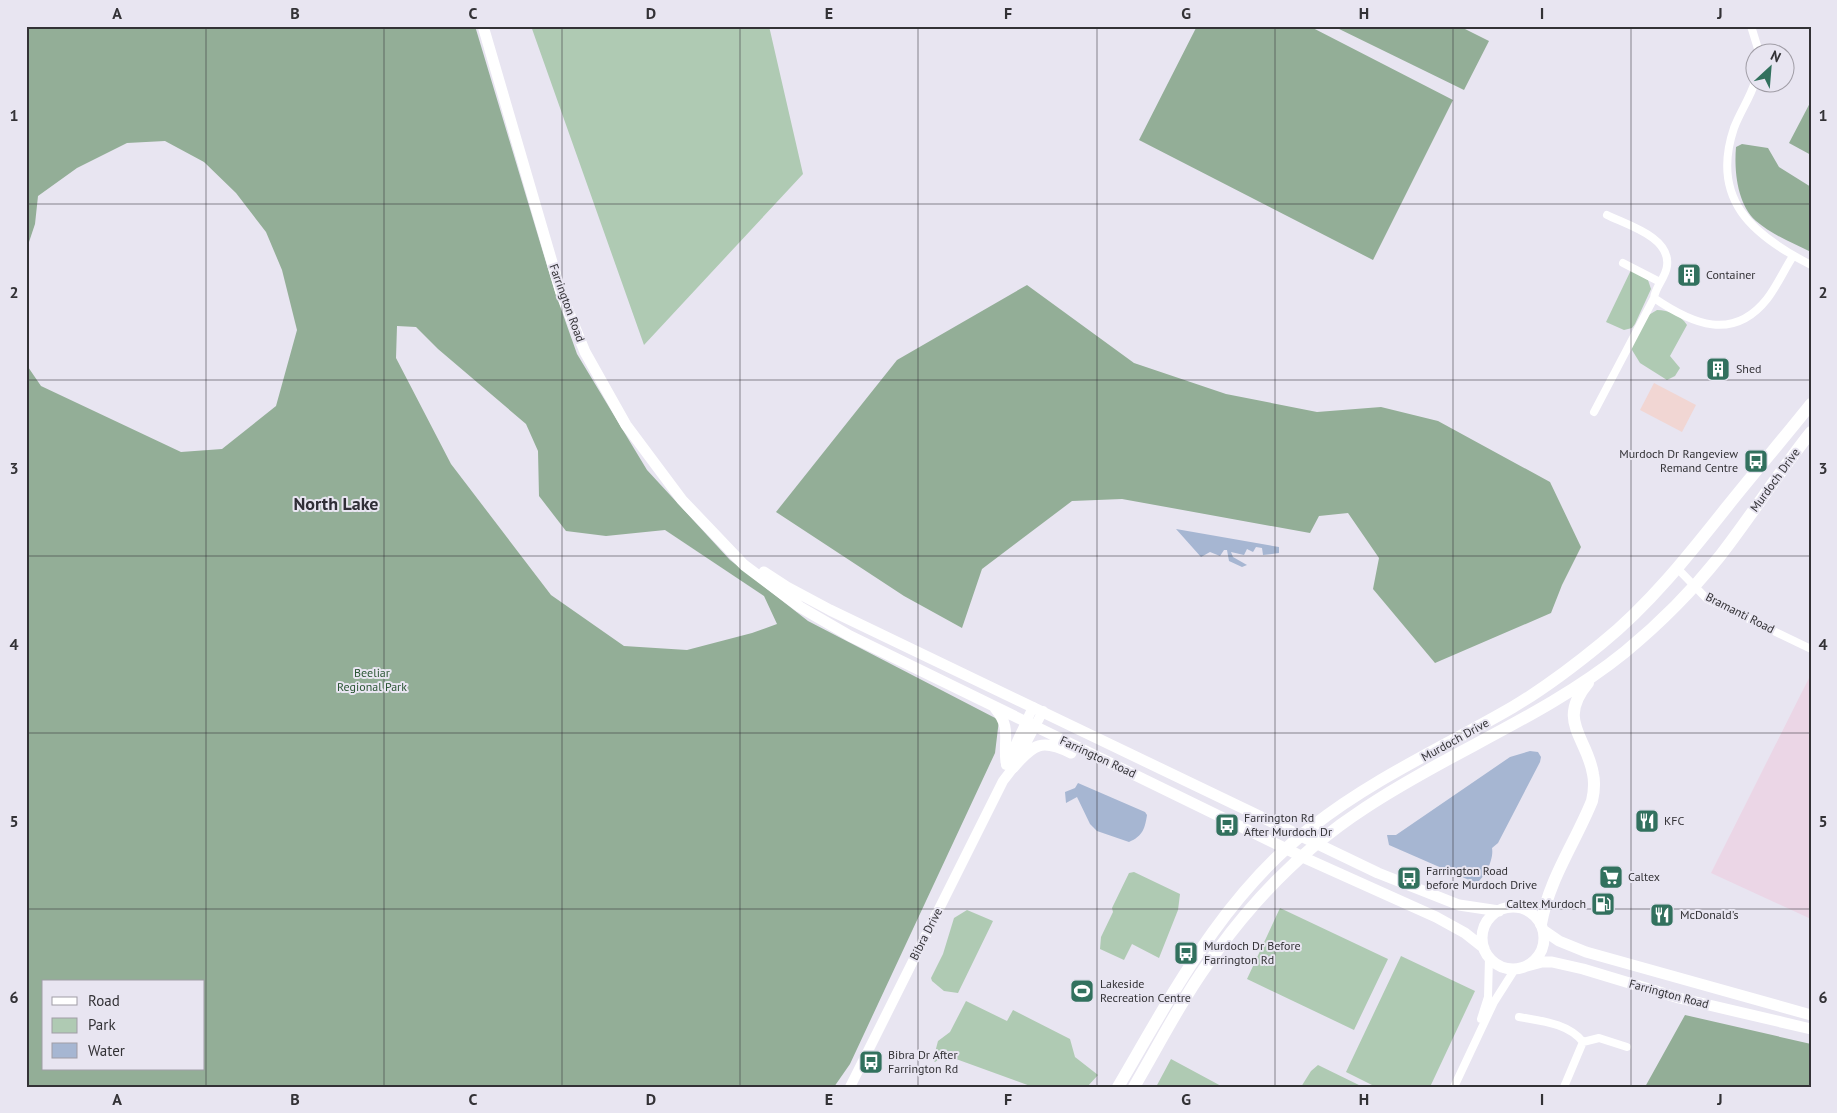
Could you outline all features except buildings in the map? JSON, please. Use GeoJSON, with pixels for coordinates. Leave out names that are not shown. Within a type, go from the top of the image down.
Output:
{"type":"FeatureCollection","features":[{"type":"Feature","properties":{"kind":"main road","name":"Farrington Road"},"geometry":{"type":"LineString","coordinates":[[482,26],[561,293],[585,352],[622,418],[644,451],[682,500],[744,565],[800,607],[850,636],[1141,778],[1443,921],[1465,933],[1487,953]]}},
{"type":"Feature","properties":{"kind":"main road","name":"Murdoch Drive"},"geometry":{"type":"LineString","coordinates":[[1118,1087],[1193,959],[1225,915],[1262,873],[1310,828],[1362,792],[1514,706],[1559,677],[1616,632],[1677,568],[1811,404]]}},
{"type":"Feature","properties":{"kind":"main road","name":"Murdoch Drive"},"geometry":{"type":"LineString","coordinates":[[1134,1087],[1211,959],[1238,924],[1277,880],[1326,836],[1375,801],[1596,674],[1648,633],[1695,585],[1732,541],[1811,432]]}},
{"type":"Feature","properties":{"kind":"main road","name":"Farrington Road"},"geometry":{"type":"LineString","coordinates":[[724,543],[787,587],[1378,873],[1459,905],[1499,911]]}},
{"type":"Feature","properties":{"kind":"main road"},"geometry":{"type":"LineString","coordinates":[[1542,927],[1526,910],[1511,908],[1499,911],[1493,915],[1485,927],[1487,953],[1501,966],[1521,967],[1534,961],[1543,947],[1542,927],[1545,903],[1553,880],[1592,801],[1594,787],[1593,772],[1573,718],[1574,705],[1579,694],[1596,674]]}},
{"type":"Feature","properties":{"kind":"main road"},"geometry":{"type":"LineString","coordinates":[[994,707],[1006,725],[1004,748],[1010,765],[1028,750],[1041,745],[1051,745],[1109,768],[1141,778]]}},
{"type":"Feature","properties":{"kind":"main road"},"geometry":{"type":"LineString","coordinates":[[1181,778],[1175,781],[1175,784],[1222,810],[1230,820]]}},
{"type":"Feature","properties":{"kind":"main road","name":"Farrington Road"},"geometry":{"type":"LineString","coordinates":[[1542,927],[1559,940],[1586,952],[1811,1014]]}},
{"type":"Feature","properties":{"kind":"main road","name":"Farrington Road"},"geometry":{"type":"LineString","coordinates":[[1521,967],[1542,962],[1552,962],[1583,969],[1679,998],[1811,1030]]}},
{"type":"Feature","properties":{"kind":"street"},"geometry":{"type":"LineString","coordinates":[[1752,26],[1756,42]]}},
{"type":"Feature","properties":{"kind":"street"},"geometry":{"type":"LineString","coordinates":[[1750,92],[1734,128],[1726,162],[1730,194],[1744,218],[1756,230],[1793,256],[1811,265]]}},
{"type":"Feature","properties":{"kind":"street"},"geometry":{"type":"LineString","coordinates":[[1594,412],[1654,298],[1667,268],[1667,254],[1656,240],[1607,215]]}},
{"type":"Feature","properties":{"kind":"street"},"geometry":{"type":"LineString","coordinates":[[1654,298],[1702,324],[1723,327],[1748,318],[1767,299],[1793,256]]}},
{"type":"Feature","properties":{"kind":"street"},"geometry":{"type":"LineString","coordinates":[[1623,262],[1660,282]]}},
{"type":"Feature","properties":{"kind":"street","name":"Bramanti Road"},"geometry":{"type":"LineString","coordinates":[[1677,568],[1707,599],[1811,649]]}},
{"type":"Feature","properties":{"kind":"street","name":"Bibra Drive"},"geometry":{"type":"LineString","coordinates":[[850,1087],[1038,709]]}},
{"type":"Feature","properties":{"kind":"street"},"geometry":{"type":"LineString","coordinates":[[1476,1038],[1488,997],[1487,953]]}},
{"type":"Feature","properties":{"kind":"street"},"geometry":{"type":"LineString","coordinates":[[1454,1087],[1494,1002],[1521,967]]}},
{"type":"Feature","properties":{"kind":"street"},"geometry":{"type":"LineString","coordinates":[[1519,1016],[1566,1028],[1575,1033],[1583,1042]]}},
{"type":"Feature","properties":{"kind":"street"},"geometry":{"type":"LineString","coordinates":[[1583,1042],[1599,1038],[1627,1047]]}},
{"type":"Feature","properties":{"kind":"street"},"geometry":{"type":"LineString","coordinates":[[1564,1087],[1583,1042]]}},
{"type":"Feature","properties":{"kind":"shaded area"},"geometry":{"type":"Polygon","coordinates":[[[1654,383],[1696,405],[1682,432],[1640,410],[1654,383]]]}},
{"type":"Feature","properties":{"kind":"shaded area"},"geometry":{"type":"Polygon","coordinates":[[[1811,674],[1811,919],[1711,873],[1811,674]]]}},
{"type":"Feature","properties":{"kind":"green space","name":"Beeliar Regional Park"},"geometry":{"type":"Polygon","coordinates":[[[26,26],[475,26],[554,289],[577,354],[647,470],[730,560],[808,621],[999,720],[995,753],[850,1064],[834,1087],[26,1087],[26,364],[41,386],[181,452],[222,449],[276,406],[297,330],[282,270],[266,232],[236,193],[204,162],[165,141],[127,143],[77,168],[38,196],[35,224],[26,251],[26,26]],[[397,326],[396,358],[451,464],[551,595],[624,646],[687,650],[752,633],[777,624],[764,596],[665,530],[606,536],[566,531],[539,496],[538,451],[526,424],[438,349],[416,327],[397,326]]]}},
{"type":"Feature","properties":{"kind":"green space"},"geometry":{"type":"Polygon","coordinates":[[[531,26],[769,26],[803,174],[644,345],[531,26]]]}},
{"type":"Feature","properties":{"kind":"green space"},"geometry":{"type":"Polygon","coordinates":[[[1197,26],[1309,26],[1453,100],[1373,260],[1139,140],[1197,26]]]}},
{"type":"Feature","properties":{"kind":"green space"},"geometry":{"type":"Polygon","coordinates":[[[1333,26],[1459,26],[1489,41],[1464,90],[1333,26]]]}},
{"type":"Feature","properties":{"kind":"green space"},"geometry":{"type":"Polygon","coordinates":[[[1811,101],[1811,155],[1789,143],[1811,101]]]}},
{"type":"Feature","properties":{"kind":"green space"},"geometry":{"type":"Polygon","coordinates":[[[1742,144],[1768,148],[1779,167],[1811,187],[1811,252],[1768,230],[1750,214],[1741,196],[1736,176],[1736,147],[1742,144]]]}},
{"type":"Feature","properties":{"kind":"green space"},"geometry":{"type":"Polygon","coordinates":[[[1631,270],[1648,280],[1651,289],[1635,324],[1632,328],[1624,330],[1606,322],[1631,270]]]}},
{"type":"Feature","properties":{"kind":"green space"},"geometry":{"type":"Polygon","coordinates":[[[1027,285],[1134,363],[1226,394],[1317,412],[1381,407],[1438,421],[1550,482],[1581,547],[1562,585],[1551,613],[1435,663],[1373,589],[1379,558],[1348,513],[1319,516],[1310,533],[1122,499],[1072,501],[982,569],[962,628],[904,596],[776,512],[897,360],[1027,285]]]}},
{"type":"Feature","properties":{"kind":"green space"},"geometry":{"type":"Polygon","coordinates":[[[1657,310],[1674,314],[1687,325],[1670,356],[1680,368],[1675,376],[1667,380],[1640,363],[1631,345],[1647,316],[1657,310]]]}},
{"type":"Feature","properties":{"kind":"green space"},"geometry":{"type":"Polygon","coordinates":[[[1134,872],[1180,894],[1178,910],[1159,958],[1132,944],[1124,960],[1100,949],[1101,937],[1113,912],[1112,908],[1129,873],[1134,872]]]}},
{"type":"Feature","properties":{"kind":"green space"},"geometry":{"type":"Polygon","coordinates":[[[1280,908],[1388,959],[1354,1030],[1247,979],[1280,908]]]}},
{"type":"Feature","properties":{"kind":"green space"},"geometry":{"type":"Polygon","coordinates":[[[967,910],[993,921],[958,993],[944,991],[931,978],[943,954],[954,918],[967,910]]]}},
{"type":"Feature","properties":{"kind":"green space"},"geometry":{"type":"Polygon","coordinates":[[[1401,956],[1475,991],[1430,1087],[1376,1087],[1346,1072],[1401,956]]]}},
{"type":"Feature","properties":{"kind":"green space"},"geometry":{"type":"Polygon","coordinates":[[[966,1001],[1007,1021],[1013,1010],[1070,1039],[1075,1057],[1098,1075],[1087,1087],[1033,1087],[945,1055],[935,1062],[933,1060],[938,1041],[950,1032],[966,1001]]]}},
{"type":"Feature","properties":{"kind":"green space"},"geometry":{"type":"Polygon","coordinates":[[[1685,1015],[1811,1044],[1811,1087],[1645,1087],[1685,1015]]]}},
{"type":"Feature","properties":{"kind":"green space"},"geometry":{"type":"Polygon","coordinates":[[[1171,1059],[1223,1087],[1156,1087],[1171,1059]]]}},
{"type":"Feature","properties":{"kind":"green space"},"geometry":{"type":"Polygon","coordinates":[[[1318,1065],[1363,1087],[1301,1087],[1311,1071],[1318,1065]]]}},
{"type":"Feature","properties":{"kind":"water"},"geometry":{"type":"Polygon","coordinates":[[[1176,529],[1279,547],[1279,553],[1263,555],[1262,548],[1256,547],[1253,552],[1247,549],[1244,555],[1231,552],[1233,557],[1247,565],[1242,567],[1229,561],[1227,550],[1224,550],[1220,556],[1210,552],[1201,557],[1176,529]]]}},
{"type":"Feature","properties":{"kind":"water"},"geometry":{"type":"Polygon","coordinates":[[[1530,751],[1538,752],[1541,757],[1540,762],[1498,843],[1492,848],[1492,857],[1486,872],[1476,883],[1389,845],[1387,835],[1396,835],[1510,757],[1530,751]]]}},
{"type":"Feature","properties":{"kind":"water"},"geometry":{"type":"Polygon","coordinates":[[[1078,783],[1145,812],[1147,815],[1146,820],[1140,834],[1129,842],[1097,831],[1090,824],[1077,797],[1066,803],[1065,792],[1075,788],[1078,783]]]}},
{"type":"Feature","properties":{"kind":"place","name":"Container"},"geometry":{"type":"Point","coordinates":[1689,275]}},
{"type":"Feature","properties":{"kind":"place","name":"Shed"},"geometry":{"type":"Point","coordinates":[1718,369]}},
{"type":"Feature","properties":{"kind":"place","name":"Murdoch Dr Rangeview Remand Centre"},"geometry":{"type":"Point","coordinates":[1756,461]}},
{"type":"Feature","properties":{"kind":"place","name":"KFC"},"geometry":{"type":"Point","coordinates":[1647,821]}},
{"type":"Feature","properties":{"kind":"place","name":"Farrington Rd After Murdoch Dr"},"geometry":{"type":"Point","coordinates":[1227,825]}},
{"type":"Feature","properties":{"kind":"place","name":"Caltex"},"geometry":{"type":"Point","coordinates":[1611,877]}},
{"type":"Feature","properties":{"kind":"place","name":"Farrington Road before Murdoch Drive"},"geometry":{"type":"Point","coordinates":[1409,878]}},
{"type":"Feature","properties":{"kind":"place","name":"Caltex Murdoch"},"geometry":{"type":"Point","coordinates":[1603,904]}},
{"type":"Feature","properties":{"kind":"place","name":"McDonald's"},"geometry":{"type":"Point","coordinates":[1662,915]}},
{"type":"Feature","properties":{"kind":"place","name":"Murdoch Dr Before Farrington Rd"},"geometry":{"type":"Point","coordinates":[1186,953]}},
{"type":"Feature","properties":{"kind":"place","name":"Lakeside Recreation Centre"},"geometry":{"type":"Point","coordinates":[1082,991]}},
{"type":"Feature","properties":{"kind":"place","name":"Bibra Dr After Farrington Rd"},"geometry":{"type":"Point","coordinates":[871,1062]}},
{"type":"Feature","properties":{"kind":"district","name":"North Lake"},"geometry":{"type":"Point","coordinates":[336,504]}}]}
